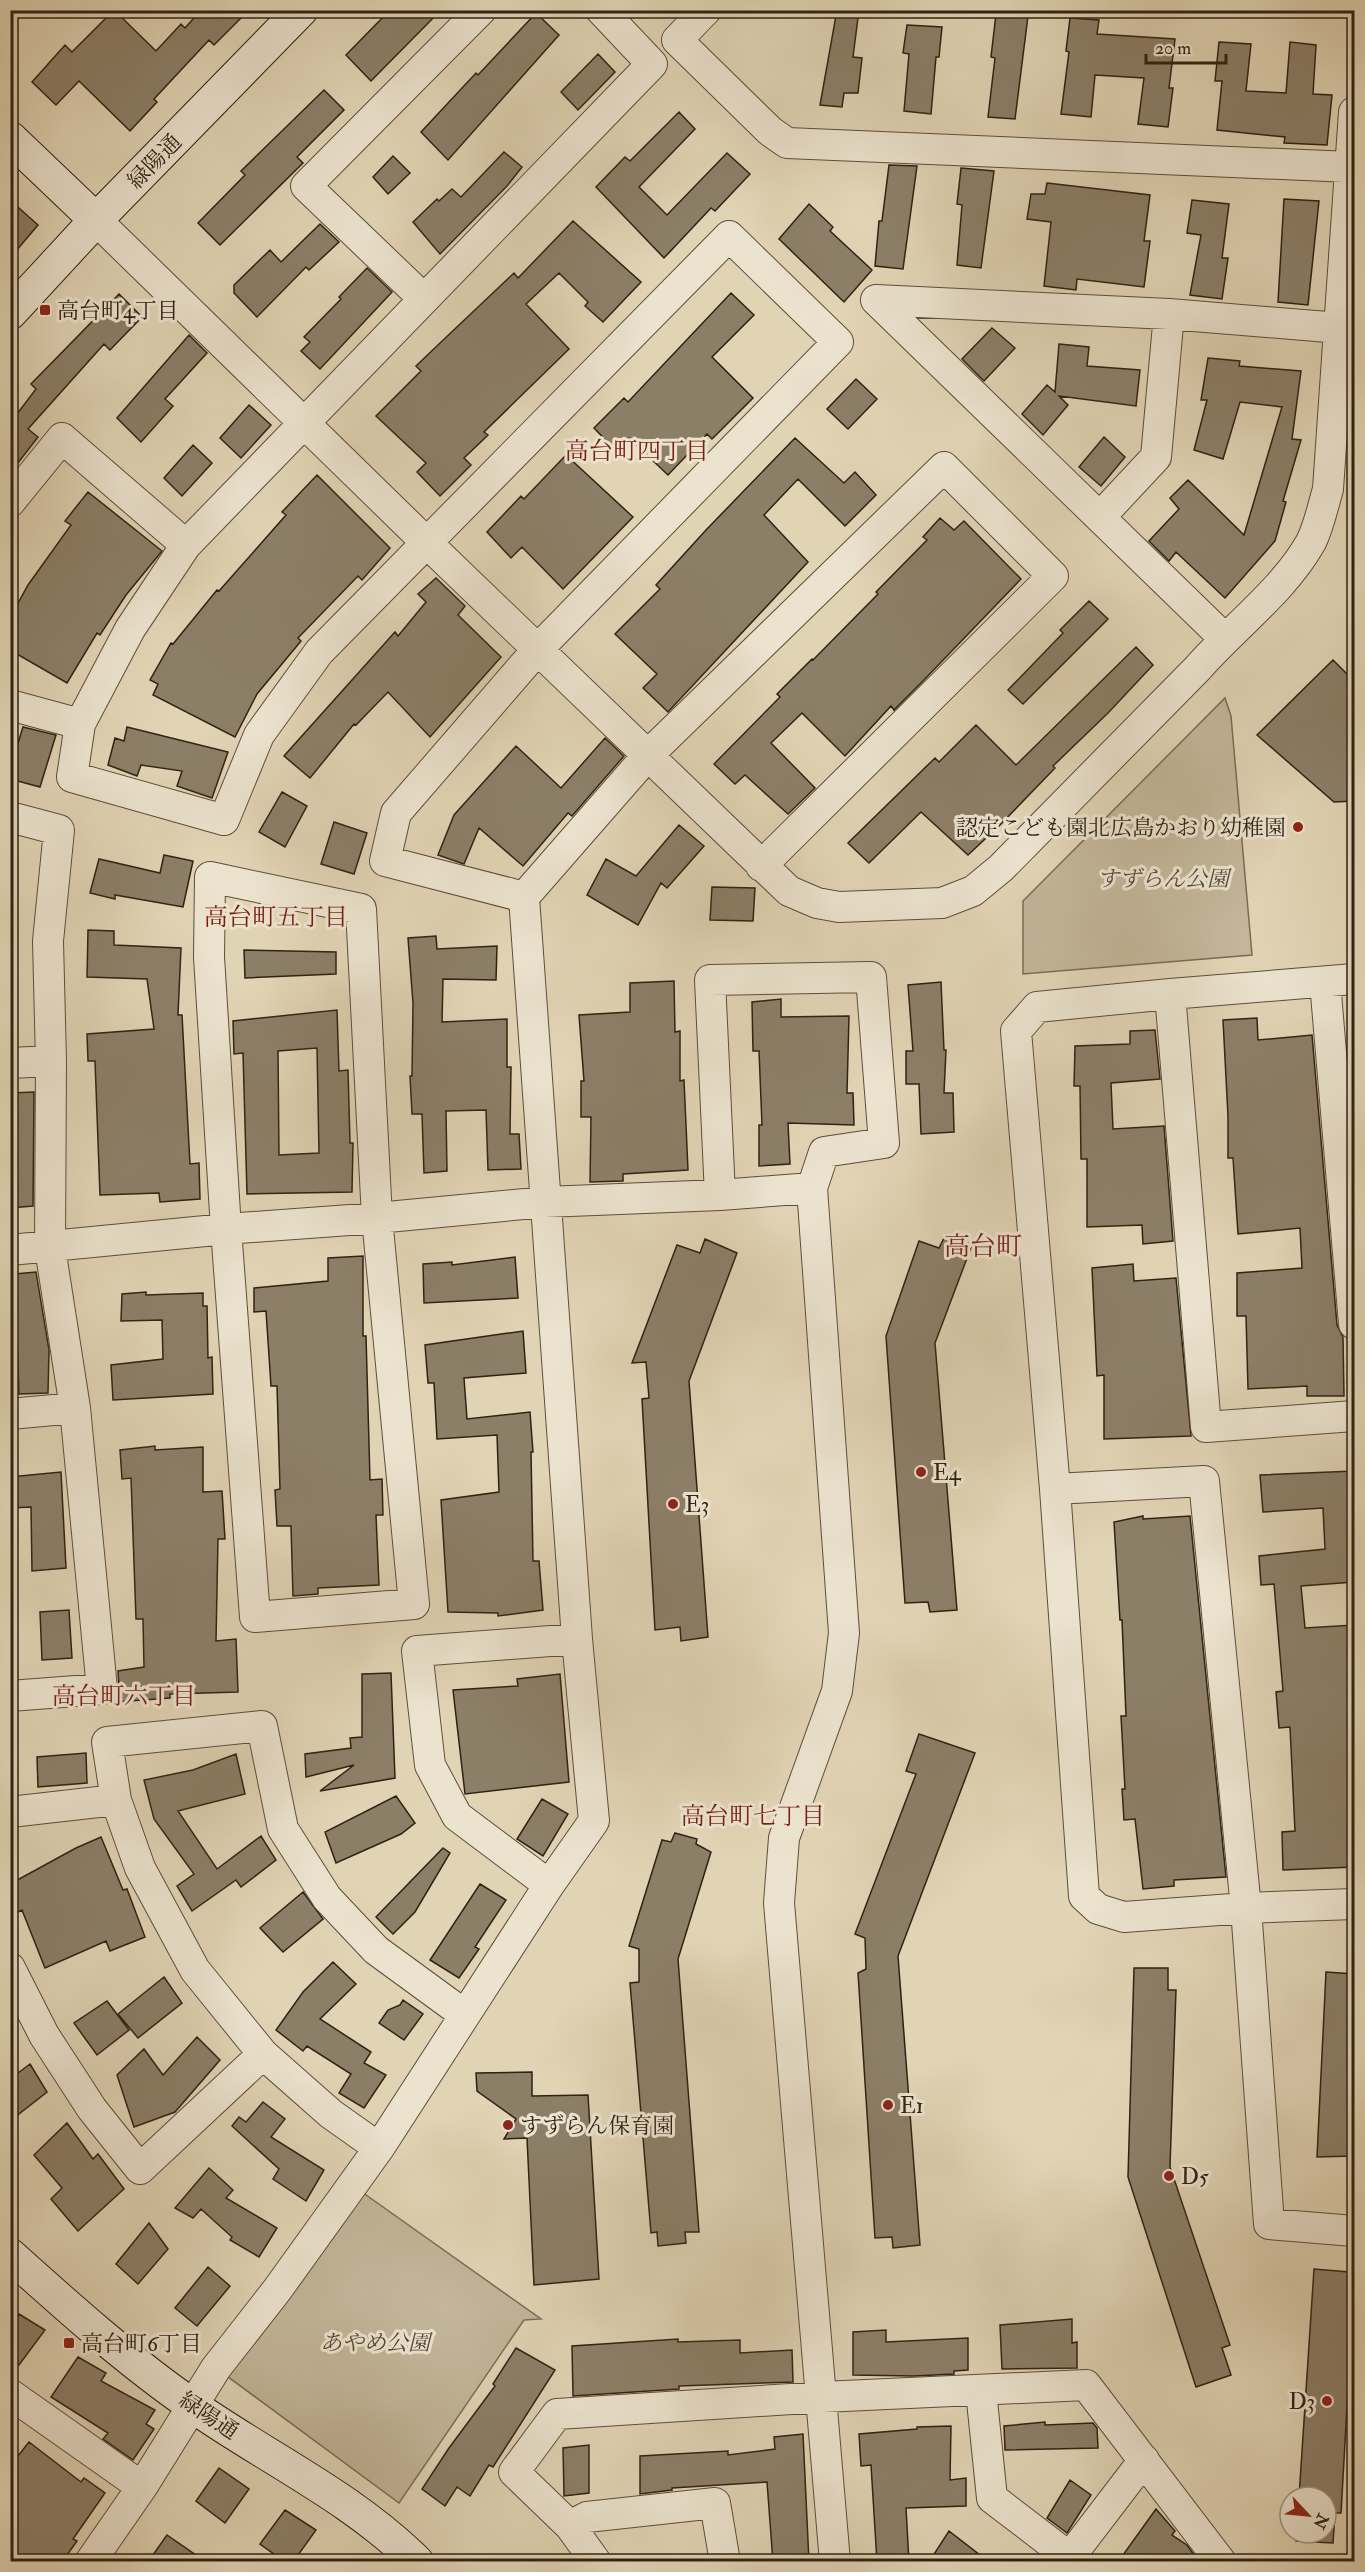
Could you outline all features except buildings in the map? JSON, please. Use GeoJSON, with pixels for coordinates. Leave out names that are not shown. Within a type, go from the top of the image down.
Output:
{"type":"FeatureCollection","features":[{"type":"Feature","properties":{"kind":"street","name":"緑陽通"},"geometry":{"type":"LineString","coordinates":[[10,313],[96,220],[301,10]]}},
{"type":"Feature","properties":{"kind":"street"},"geometry":{"type":"LineString","coordinates":[[424,299],[306,186],[481,10]]}},
{"type":"Feature","properties":{"kind":"street"},"geometry":{"type":"LineString","coordinates":[[524,897],[385,861],[396,813],[537,650],[838,342],[729,236],[312,662],[259,735],[225,820],[72,777],[80,724],[130,628],[186,545],[652,64],[601,10]]}},
{"type":"Feature","properties":{"kind":"street"},"geometry":{"type":"LineString","coordinates":[[706,10],[677,40],[770,131],[787,142],[813,146],[1350,167]]}},
{"type":"Feature","properties":{"kind":"street"},"geometry":{"type":"LineString","coordinates":[[10,138],[761,866],[789,891],[817,903],[839,907],[942,903],[974,891],[1017,852],[1287,576],[1312,540],[1328,489],[1354,112]]}},
{"type":"Feature","properties":{"kind":"street"},"geometry":{"type":"LineString","coordinates":[[1224,638],[876,300],[1169,314],[1340,328]]}},
{"type":"Feature","properties":{"kind":"street"},"geometry":{"type":"LineString","coordinates":[[1100,517],[1156,457],[1169,314]]}},
{"type":"Feature","properties":{"kind":"street"},"geometry":{"type":"LineString","coordinates":[[10,502],[62,438],[186,545]]}},
{"type":"Feature","properties":{"kind":"street"},"geometry":{"type":"LineString","coordinates":[[90,2562],[142,2487],[216,2368],[277,2290],[379,2148],[549,1885],[594,1821],[577,1639],[524,897],[648,755],[944,467],[1053,576],[761,866]]}},
{"type":"Feature","properties":{"kind":"street"},"geometry":{"type":"LineString","coordinates":[[10,705],[80,724]]}},
{"type":"Feature","properties":{"kind":"street"},"geometry":{"type":"LineString","coordinates":[[10,817],[59,830],[48,941],[51,1061],[50,1248],[75,1408],[102,1689],[10,1696]]}},
{"type":"Feature","properties":{"kind":"street"},"geometry":{"type":"LineString","coordinates":[[210,877],[361,909],[377,1218],[414,1604],[255,1617],[226,1228],[209,957],[210,877]]}},
{"type":"Feature","properties":{"kind":"street"},"geometry":{"type":"LineString","coordinates":[[720,1195],[710,980],[871,977],[884,1143],[824,1152],[812,1188],[844,1633],[837,1691],[784,1838],[779,1903],[835,2562]]}},
{"type":"Feature","properties":{"kind":"street"},"geometry":{"type":"LineString","coordinates":[[1354,1324],[1340,981],[1037,1007],[1016,1031],[1055,1489],[1084,1896],[1098,1909],[1124,1917],[1246,1908],[1354,1904]]}},
{"type":"Feature","properties":{"kind":"street"},"geometry":{"type":"LineString","coordinates":[[1170,994],[1206,1427],[1354,1416]]}},
{"type":"Feature","properties":{"kind":"street"},"geometry":{"type":"LineString","coordinates":[[10,1063],[51,1061]]}},
{"type":"Feature","properties":{"kind":"street"},"geometry":{"type":"LineString","coordinates":[[10,1250],[50,1248],[226,1228],[377,1218],[544,1202],[720,1195],[812,1188]]}},
{"type":"Feature","properties":{"kind":"street"},"geometry":{"type":"LineString","coordinates":[[10,1414],[75,1408]]}},
{"type":"Feature","properties":{"kind":"street"},"geometry":{"type":"LineString","coordinates":[[1055,1489],[1204,1481],[1246,1908],[1269,2223],[1354,2231]]}},
{"type":"Feature","properties":{"kind":"street"},"geometry":{"type":"LineString","coordinates":[[549,1885],[457,1816],[430,1765],[417,1651],[577,1639]]}},
{"type":"Feature","properties":{"kind":"street"},"geometry":{"type":"LineString","coordinates":[[379,2148],[331,2114],[263,2054],[195,1970],[140,1868],[116,1800],[107,1742],[262,1726],[283,1829],[327,1898],[376,1950],[465,2015]]}},
{"type":"Feature","properties":{"kind":"street"},"geometry":{"type":"LineString","coordinates":[[10,1812],[116,1800]]}},
{"type":"Feature","properties":{"kind":"street"},"geometry":{"type":"LineString","coordinates":[[10,1968],[44,2035],[92,2109],[140,2169],[263,2054]]}},
{"type":"Feature","properties":{"kind":"street","name":"緑陽通"},"geometry":{"type":"LineString","coordinates":[[10,2255],[107,2342],[193,2406],[342,2501],[417,2562]]}},
{"type":"Feature","properties":{"kind":"street"},"geometry":{"type":"LineString","coordinates":[[596,2562],[570,2526],[514,2472],[557,2414],[822,2397],[1086,2385],[1221,2562]]}},
{"type":"Feature","properties":{"kind":"street"},"geometry":{"type":"LineString","coordinates":[[981,2391],[992,2498],[1068,2559],[1144,2460]]}},
{"type":"Feature","properties":{"kind":"street"},"geometry":{"type":"LineString","coordinates":[[10,2394],[142,2487]]}},
{"type":"Feature","properties":{"kind":"street"},"geometry":{"type":"LineString","coordinates":[[570,2526],[587,2517],[716,2503],[725,2562]]}},
{"type":"Feature","properties":{"kind":"green space","name":"すずらん公園"},"geometry":{"type":"Polygon","coordinates":[[[1225,698],[1231,716],[1252,955],[1023,974],[1023,901],[1225,698]]]}},
{"type":"Feature","properties":{"kind":"green space","name":"あやめ公園"},"geometry":{"type":"Polygon","coordinates":[[[352,2185],[541,2319],[524,2320],[399,2503],[216,2368],[352,2185]]]}},
{"type":"Feature","properties":{"kind":"place","name":"高台町4丁目"},"geometry":{"type":"Point","coordinates":[45,310]}},
{"type":"Feature","properties":{"kind":"place","name":"認定こども園北広島かおり幼稚園"},"geometry":{"type":"Point","coordinates":[1298,827]}},
{"type":"Feature","properties":{"kind":"place","name":"E4"},"geometry":{"type":"Point","coordinates":[921,1472]}},
{"type":"Feature","properties":{"kind":"place","name":"E3"},"geometry":{"type":"Point","coordinates":[673,1504]}},
{"type":"Feature","properties":{"kind":"place","name":"E1"},"geometry":{"type":"Point","coordinates":[888,2105]}},
{"type":"Feature","properties":{"kind":"place","name":"すずらん保育園"},"geometry":{"type":"Point","coordinates":[508,2125]}},
{"type":"Feature","properties":{"kind":"place","name":"D5"},"geometry":{"type":"Point","coordinates":[1169,2176]}},
{"type":"Feature","properties":{"kind":"place","name":"高台町6丁目"},"geometry":{"type":"Point","coordinates":[69,2343]}},
{"type":"Feature","properties":{"kind":"place","name":"D3"},"geometry":{"type":"Point","coordinates":[1327,2401]}},
{"type":"Feature","properties":{"kind":"district","name":"高台町四丁目"},"geometry":{"type":"Point","coordinates":[637,451]}},
{"type":"Feature","properties":{"kind":"district","name":"高台町五丁目"},"geometry":{"type":"Point","coordinates":[276,917]}},
{"type":"Feature","properties":{"kind":"district","name":"高台町"},"geometry":{"type":"Point","coordinates":[983,1246]}},
{"type":"Feature","properties":{"kind":"district","name":"高台町六丁目"},"geometry":{"type":"Point","coordinates":[124,1696]}},
{"type":"Feature","properties":{"kind":"district","name":"高台町七丁目"},"geometry":{"type":"Point","coordinates":[753,1816]}}]}
